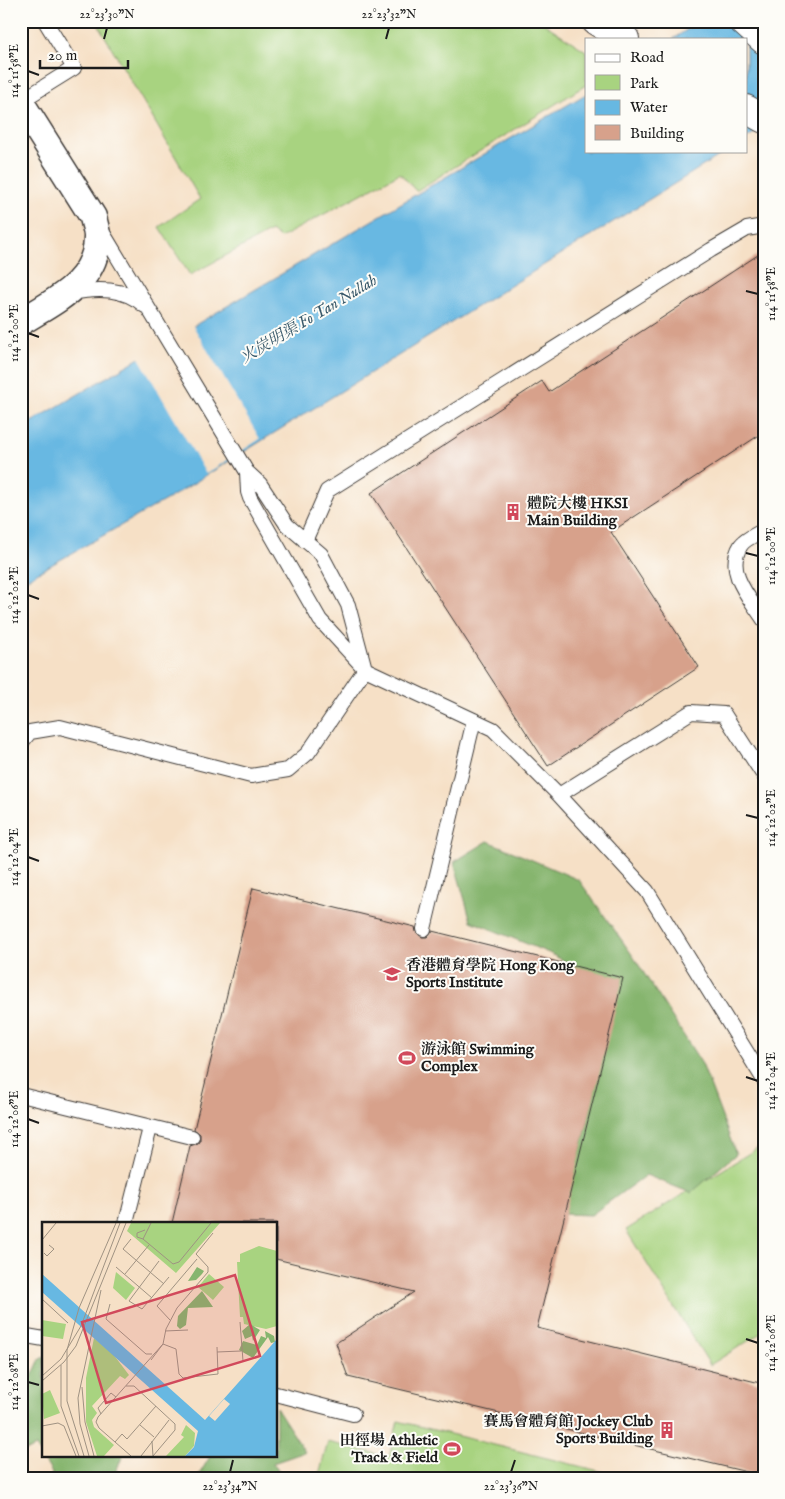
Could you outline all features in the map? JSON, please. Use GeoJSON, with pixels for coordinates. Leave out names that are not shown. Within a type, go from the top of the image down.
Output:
{"type":"FeatureCollection","features":[{"type":"Feature","properties":{"kind":"highway"},"geometry":{"type":"LineString","coordinates":[[596,21],[623,38]]}},
{"type":"Feature","properties":{"kind":"highway"},"geometry":{"type":"LineString","coordinates":[[743,21],[764,40]]}},
{"type":"Feature","properties":{"kind":"highway"},"geometry":{"type":"LineString","coordinates":[[748,110],[764,119]]}},
{"type":"Feature","properties":{"kind":"street"},"geometry":{"type":"LineString","coordinates":[[21,102],[93,217],[98,235],[91,265],[82,281],[68,293],[21,322]]}},
{"type":"Feature","properties":{"kind":"lane"},"geometry":{"type":"LineString","coordinates":[[21,102],[74,68],[45,21]]}},
{"type":"Feature","properties":{"kind":"lane"},"geometry":{"type":"LineString","coordinates":[[21,743],[30,732],[60,727],[251,776],[288,770],[308,753],[365,668],[348,605],[321,554],[287,525],[260,484],[247,472],[93,217]]}},
{"type":"Feature","properties":{"kind":"lane"},"geometry":{"type":"LineString","coordinates":[[305,541],[327,491],[711,250],[747,229],[764,226]]}},
{"type":"Feature","properties":{"kind":"lane"},"geometry":{"type":"LineString","coordinates":[[68,293],[98,289],[128,294],[151,312]]}},
{"type":"Feature","properties":{"kind":"lane"},"geometry":{"type":"LineString","coordinates":[[247,472],[250,498],[320,620],[365,668],[493,729],[559,795],[647,892],[764,1080]]}},
{"type":"Feature","properties":{"kind":"lane"},"geometry":{"type":"LineString","coordinates":[[764,530],[741,544],[735,562],[737,578],[764,620]]}},
{"type":"Feature","properties":{"kind":"lane"},"geometry":{"type":"LineString","coordinates":[[559,795],[691,712],[724,714],[764,776]]}},
{"type":"Feature","properties":{"kind":"lane"},"geometry":{"type":"LineString","coordinates":[[424,929],[474,720]]}},
{"type":"Feature","properties":{"kind":"lane"},"geometry":{"type":"LineString","coordinates":[[21,1095],[192,1138]]}},
{"type":"Feature","properties":{"kind":"lane"},"geometry":{"type":"LineString","coordinates":[[126,1222],[150,1128]]}},
{"type":"Feature","properties":{"kind":"lane"},"geometry":{"type":"LineString","coordinates":[[21,1335],[42,1339]]}},
{"type":"Feature","properties":{"kind":"lane"},"geometry":{"type":"LineString","coordinates":[[278,1395],[353,1414]]}},
{"type":"Feature","properties":{"kind":"green space"},"geometry":{"type":"Polygon","coordinates":[[[96,21],[540,21],[585,50],[585,86],[416,191],[400,173],[280,238],[271,231],[190,275],[159,227],[200,199],[96,21]]]}},
{"type":"Feature","properties":{"kind":"green space"},"geometry":{"type":"Polygon","coordinates":[[[488,841],[579,880],[633,956],[702,1064],[736,1154],[691,1193],[646,1175],[591,1215],[562,1214],[584,1137],[618,989],[549,953],[471,921],[454,862],[488,841]]]}},
{"type":"Feature","properties":{"kind":"green space"},"geometry":{"type":"Polygon","coordinates":[[[764,1144],[764,1331],[710,1365],[626,1230],[764,1144]]]}},
{"type":"Feature","properties":{"kind":"green space"},"geometry":{"type":"Polygon","coordinates":[[[42,1358],[42,1456],[123,1456],[113,1478],[51,1478],[52,1473],[36,1447],[21,1453],[21,1400],[42,1358]]]}},
{"type":"Feature","properties":{"kind":"green space"},"geometry":{"type":"Polygon","coordinates":[[[278,1410],[305,1452],[273,1463],[283,1478],[197,1478],[210,1456],[278,1456],[278,1410]]]}},
{"type":"Feature","properties":{"kind":"green space","name":"田徑場 Athletic Track & Field"},"geometry":{"type":"Polygon","coordinates":[[[398,1421],[627,1478],[318,1478],[328,1442],[389,1457],[398,1421]]]}},
{"type":"Feature","properties":{"kind":"water"},"geometry":{"type":"Polygon","coordinates":[[[700,21],[764,21],[764,128],[748,138],[748,38],[674,38],[700,21]]]}},
{"type":"Feature","properties":{"kind":"water","name":"火炭明渠 Fo Tan Nullah"},"geometry":{"type":"Polygon","coordinates":[[[585,95],[585,152],[725,152],[173,496],[21,582],[21,428],[585,95]]]}},
{"type":"Feature","properties":{"kind":"pier"},"geometry":{"type":"Polygon","coordinates":[[[192,324],[260,439],[206,474],[138,356],[192,324]]]}},
{"type":"Feature","properties":{"kind":"building","name":"體院大樓 HKSI Main Building"},"geometry":{"type":"Polygon","coordinates":[[[764,251],[764,432],[611,532],[699,667],[548,766],[371,493],[542,381],[549,392],[764,251]]]}},
{"type":"Feature","properties":{"kind":"building","name":"游泳館 Swimming Complex"},"geometry":{"type":"Polygon","coordinates":[[[253,888],[415,927],[416,932],[422,937],[427,937],[432,931],[623,978],[537,1328],[764,1384],[764,1476],[348,1377],[336,1343],[414,1292],[278,1259],[278,1222],[172,1222],[190,1146],[198,1143],[200,1140],[200,1134],[194,1129],[253,888]]]}},
{"type":"Feature","properties":{"kind":"place","name":"體院大樓 HKSI Main Building"},"geometry":{"type":"Point","coordinates":[513,512]}},
{"type":"Feature","properties":{"kind":"place","name":"香港體育學院 Hong Kong Sports Institute"},"geometry":{"type":"Point","coordinates":[392,974]}},
{"type":"Feature","properties":{"kind":"place","name":"游泳館 Swimming Complex"},"geometry":{"type":"Point","coordinates":[407,1058]}},
{"type":"Feature","properties":{"kind":"place","name":"賽馬會體育館 Jockey Club Sports Building"},"geometry":{"type":"Point","coordinates":[667,1430]}},
{"type":"Feature","properties":{"kind":"place","name":"田徑場 Athletic Track & Field"},"geometry":{"type":"Point","coordinates":[452,1449]}}]}
